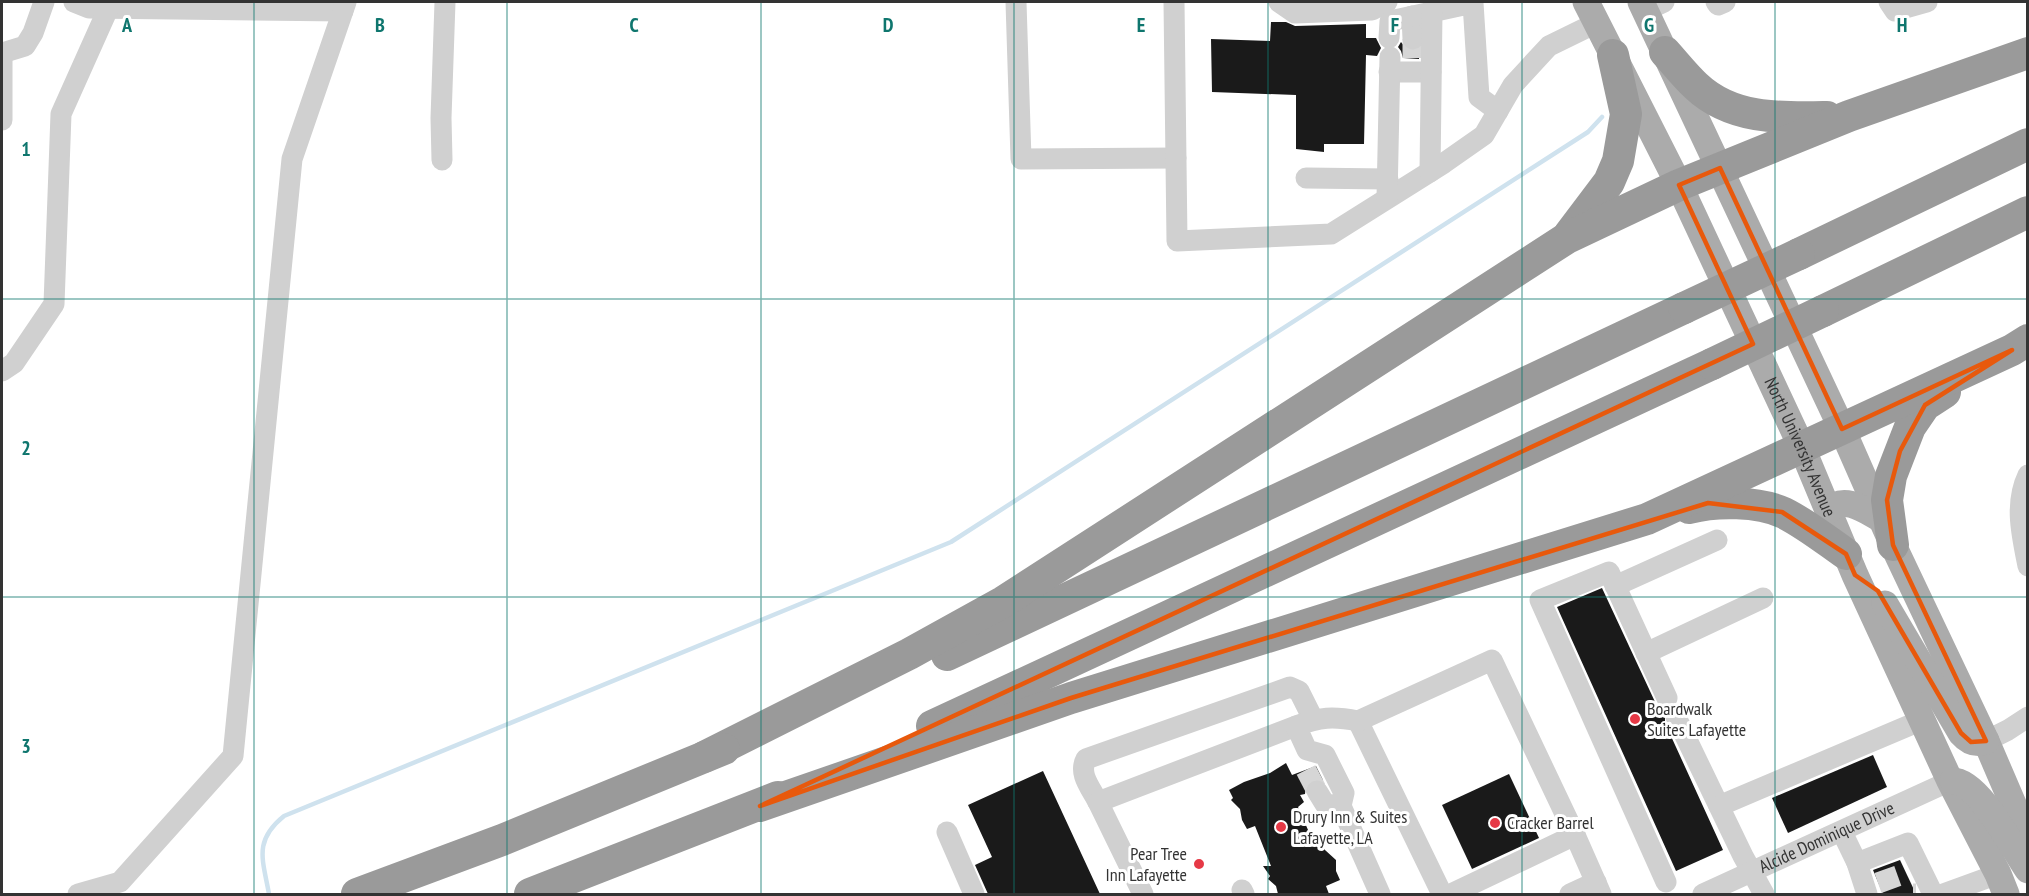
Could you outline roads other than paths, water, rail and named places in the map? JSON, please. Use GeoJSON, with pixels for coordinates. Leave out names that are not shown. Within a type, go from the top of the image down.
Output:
{"type":"FeatureCollection","features":[{"type":"Feature","properties":{"kind":"highway"},"geometry":{"type":"LineString","coordinates":[[1665,52],[1697,87],[1720,103],[1751,114],[1779,118],[1849,116]]}},
{"type":"Feature","properties":{"kind":"highway"},"geometry":{"type":"LineString","coordinates":[[704,757],[909,654],[1003,602],[1567,238],[1679,185],[1849,116],[2028,53]]}},
{"type":"Feature","properties":{"kind":"highway"},"geometry":{"type":"LineString","coordinates":[[1567,238],[1609,182],[1618,161],[1626,114],[1613,55]]}},
{"type":"Feature","properties":{"kind":"highway"},"geometry":{"type":"LineString","coordinates":[[357,894],[502,840],[782,727],[934,661],[2028,144]]}},
{"type":"Feature","properties":{"kind":"highway"},"geometry":{"type":"LineString","coordinates":[[760,806],[1712,364],[2028,212]]}},
{"type":"Feature","properties":{"kind":"highway"},"geometry":{"type":"LineString","coordinates":[[1647,519],[2020,345]]}},
{"type":"Feature","properties":{"kind":"highway"},"geometry":{"type":"LineString","coordinates":[[1887,532],[1889,484],[1910,427],[1924,405],[2020,345]]}},
{"type":"Feature","properties":{"kind":"highway"},"geometry":{"type":"LineString","coordinates":[[530,894],[760,806],[1071,698],[1647,519],[1708,503],[1760,507],[1782,512],[1850,564]]}},
{"type":"Feature","properties":{"kind":"main road"},"geometry":{"type":"LineString","coordinates":[[1650,5],[1665,52],[1986,741],[2027,838]]}},
{"type":"Feature","properties":{"kind":"main road","name":"North University Avenue"},"geometry":{"type":"LineString","coordinates":[[1591,12],[1679,185],[1802,448],[1850,564],[1950,781],[2002,884]]}},
{"type":"Feature","properties":{"kind":"main road"},"geometry":{"type":"LineString","coordinates":[[1828,511],[1832,506],[1845,503],[1854,505],[1887,532]]}},
{"type":"Feature","properties":{"kind":"main road"},"geometry":{"type":"LineString","coordinates":[[1850,564],[1878,591],[1961,733],[1971,742],[1986,741]]}},
{"type":"Feature","properties":{"kind":"main road"},"geometry":{"type":"LineString","coordinates":[[1950,781],[1958,781],[1969,787],[1982,800],[2028,870]]}},
{"type":"Feature","properties":{"kind":"street"},"geometry":{"type":"LineString","coordinates":[[2,53],[26,46],[44,2]]}},
{"type":"Feature","properties":{"kind":"street"},"geometry":{"type":"LineString","coordinates":[[74,2],[89,8],[108,9],[345,6],[292,159],[233,756],[120,882],[78,894]]}},
{"type":"Feature","properties":{"kind":"street"},"geometry":{"type":"LineString","coordinates":[[442,160],[445,2]]}},
{"type":"Feature","properties":{"kind":"street"},"geometry":{"type":"LineString","coordinates":[[1016,2],[1022,159],[1176,158]]}},
{"type":"Feature","properties":{"kind":"street"},"geometry":{"type":"LineString","coordinates":[[1173,2],[1177,241],[1331,234],[1388,189],[1430,172],[1484,135],[1513,85],[1549,46],[1591,12]]}},
{"type":"Feature","properties":{"kind":"street"},"geometry":{"type":"LineString","coordinates":[[1296,6],[1337,2]]}},
{"type":"Feature","properties":{"kind":"street"},"geometry":{"type":"LineString","coordinates":[[1296,6],[1372,10],[1387,2]]}},
{"type":"Feature","properties":{"kind":"street"},"geometry":{"type":"LineString","coordinates":[[1716,2],[1718,5],[1725,2]]}},
{"type":"Feature","properties":{"kind":"street"},"geometry":{"type":"LineString","coordinates":[[1889,2],[1894,11],[1927,2]]}},
{"type":"Feature","properties":{"kind":"street"},"geometry":{"type":"LineString","coordinates":[[1388,189],[1390,21],[1459,4],[1473,3],[1479,97],[1498,111]]}},
{"type":"Feature","properties":{"kind":"street"},"geometry":{"type":"LineString","coordinates":[[2,371],[14,363],[54,303],[61,114],[108,9]]}},
{"type":"Feature","properties":{"kind":"street"},"geometry":{"type":"LineString","coordinates":[[1422,14],[1417,61],[1430,172]]}},
{"type":"Feature","properties":{"kind":"street"},"geometry":{"type":"LineString","coordinates":[[1417,61],[1422,14]]}},
{"type":"Feature","properties":{"kind":"street"},"geometry":{"type":"LineString","coordinates":[[1389,56],[1417,61]]}},
{"type":"Feature","properties":{"kind":"street"},"geometry":{"type":"LineString","coordinates":[[2,58],[2,120]]}},
{"type":"Feature","properties":{"kind":"street"},"geometry":{"type":"LineString","coordinates":[[1306,178],[1388,189]]}},
{"type":"Feature","properties":{"kind":"street"},"geometry":{"type":"LineString","coordinates":[[2028,475],[2024,484],[2020,512],[2028,566]]}},
{"type":"Feature","properties":{"kind":"street"},"geometry":{"type":"LineString","coordinates":[[1615,586],[1717,540]]}},
{"type":"Feature","properties":{"kind":"street"},"geometry":{"type":"LineString","coordinates":[[1666,882],[1540,600],[1609,572],[1671,708],[1764,894]]}},
{"type":"Feature","properties":{"kind":"street"},"geometry":{"type":"LineString","coordinates":[[1646,653],[1763,598]]}},
{"type":"Feature","properties":{"kind":"street"},"geometry":{"type":"LineString","coordinates":[[1098,802],[1304,722],[1335,716],[1358,720],[1492,660],[1598,888],[1570,894]]}},
{"type":"Feature","properties":{"kind":"street"},"geometry":{"type":"LineString","coordinates":[[1143,894],[1082,773],[1086,759],[1290,687],[1299,691],[1307,760],[1325,755],[1344,793],[1341,806],[1380,894]]}},
{"type":"Feature","properties":{"kind":"street"},"geometry":{"type":"LineString","coordinates":[[1986,741],[2028,717]]}},
{"type":"Feature","properties":{"kind":"street"},"geometry":{"type":"LineString","coordinates":[[1358,720],[1442,894]]}},
{"type":"Feature","properties":{"kind":"street"},"geometry":{"type":"LineString","coordinates":[[1719,806],[1922,720]]}},
{"type":"Feature","properties":{"kind":"street","name":"Alcide Dominique Drive"},"geometry":{"type":"LineString","coordinates":[[1703,894],[1950,781]]}},
{"type":"Feature","properties":{"kind":"street"},"geometry":{"type":"LineString","coordinates":[[1317,791],[1325,804],[1341,806]]}},
{"type":"Feature","properties":{"kind":"street"},"geometry":{"type":"LineString","coordinates":[[947,832],[974,894]]}},
{"type":"Feature","properties":{"kind":"street"},"geometry":{"type":"LineString","coordinates":[[1842,832],[1870,889]]}},
{"type":"Feature","properties":{"kind":"street"},"geometry":{"type":"LineString","coordinates":[[1451,894],[1575,835]]}},
{"type":"Feature","properties":{"kind":"street"},"geometry":{"type":"LineString","coordinates":[[1857,863],[1908,843],[1913,870],[1931,893],[2002,884]]}},
{"type":"Feature","properties":{"kind":"waterway"},"geometry":{"type":"LineString","coordinates":[[269,894],[263,861],[264,843],[274,825],[284,816],[951,542],[1588,132],[1602,117]]}},
{"type":"Feature","properties":{"kind":"tunnel"},"geometry":{"type":"LineString","coordinates":[[1413,39],[1413,58]]}},
{"type":"Feature","properties":{"kind":"tunnel"},"geometry":{"type":"LineString","coordinates":[[1306,770],[1317,791]]}},
{"type":"Feature","properties":{"kind":"tunnel"},"geometry":{"type":"LineString","coordinates":[[1878,883],[1906,873]]}},
{"type":"Feature","properties":{"kind":"place","name":"Boardwalk Suites Lafayette"},"geometry":{"type":"Point","coordinates":[1635,719]}},
{"type":"Feature","properties":{"kind":"place","name":"Cracker Barrel"},"geometry":{"type":"Point","coordinates":[1495,823]}},
{"type":"Feature","properties":{"kind":"place","name":"Drury Inn & Suites Lafayette, LA"},"geometry":{"type":"Point","coordinates":[1281,827]}},
{"type":"Feature","properties":{"kind":"place","name":"Pear Tree Inn Lafayette"},"geometry":{"type":"Point","coordinates":[1199,864]}}]}
